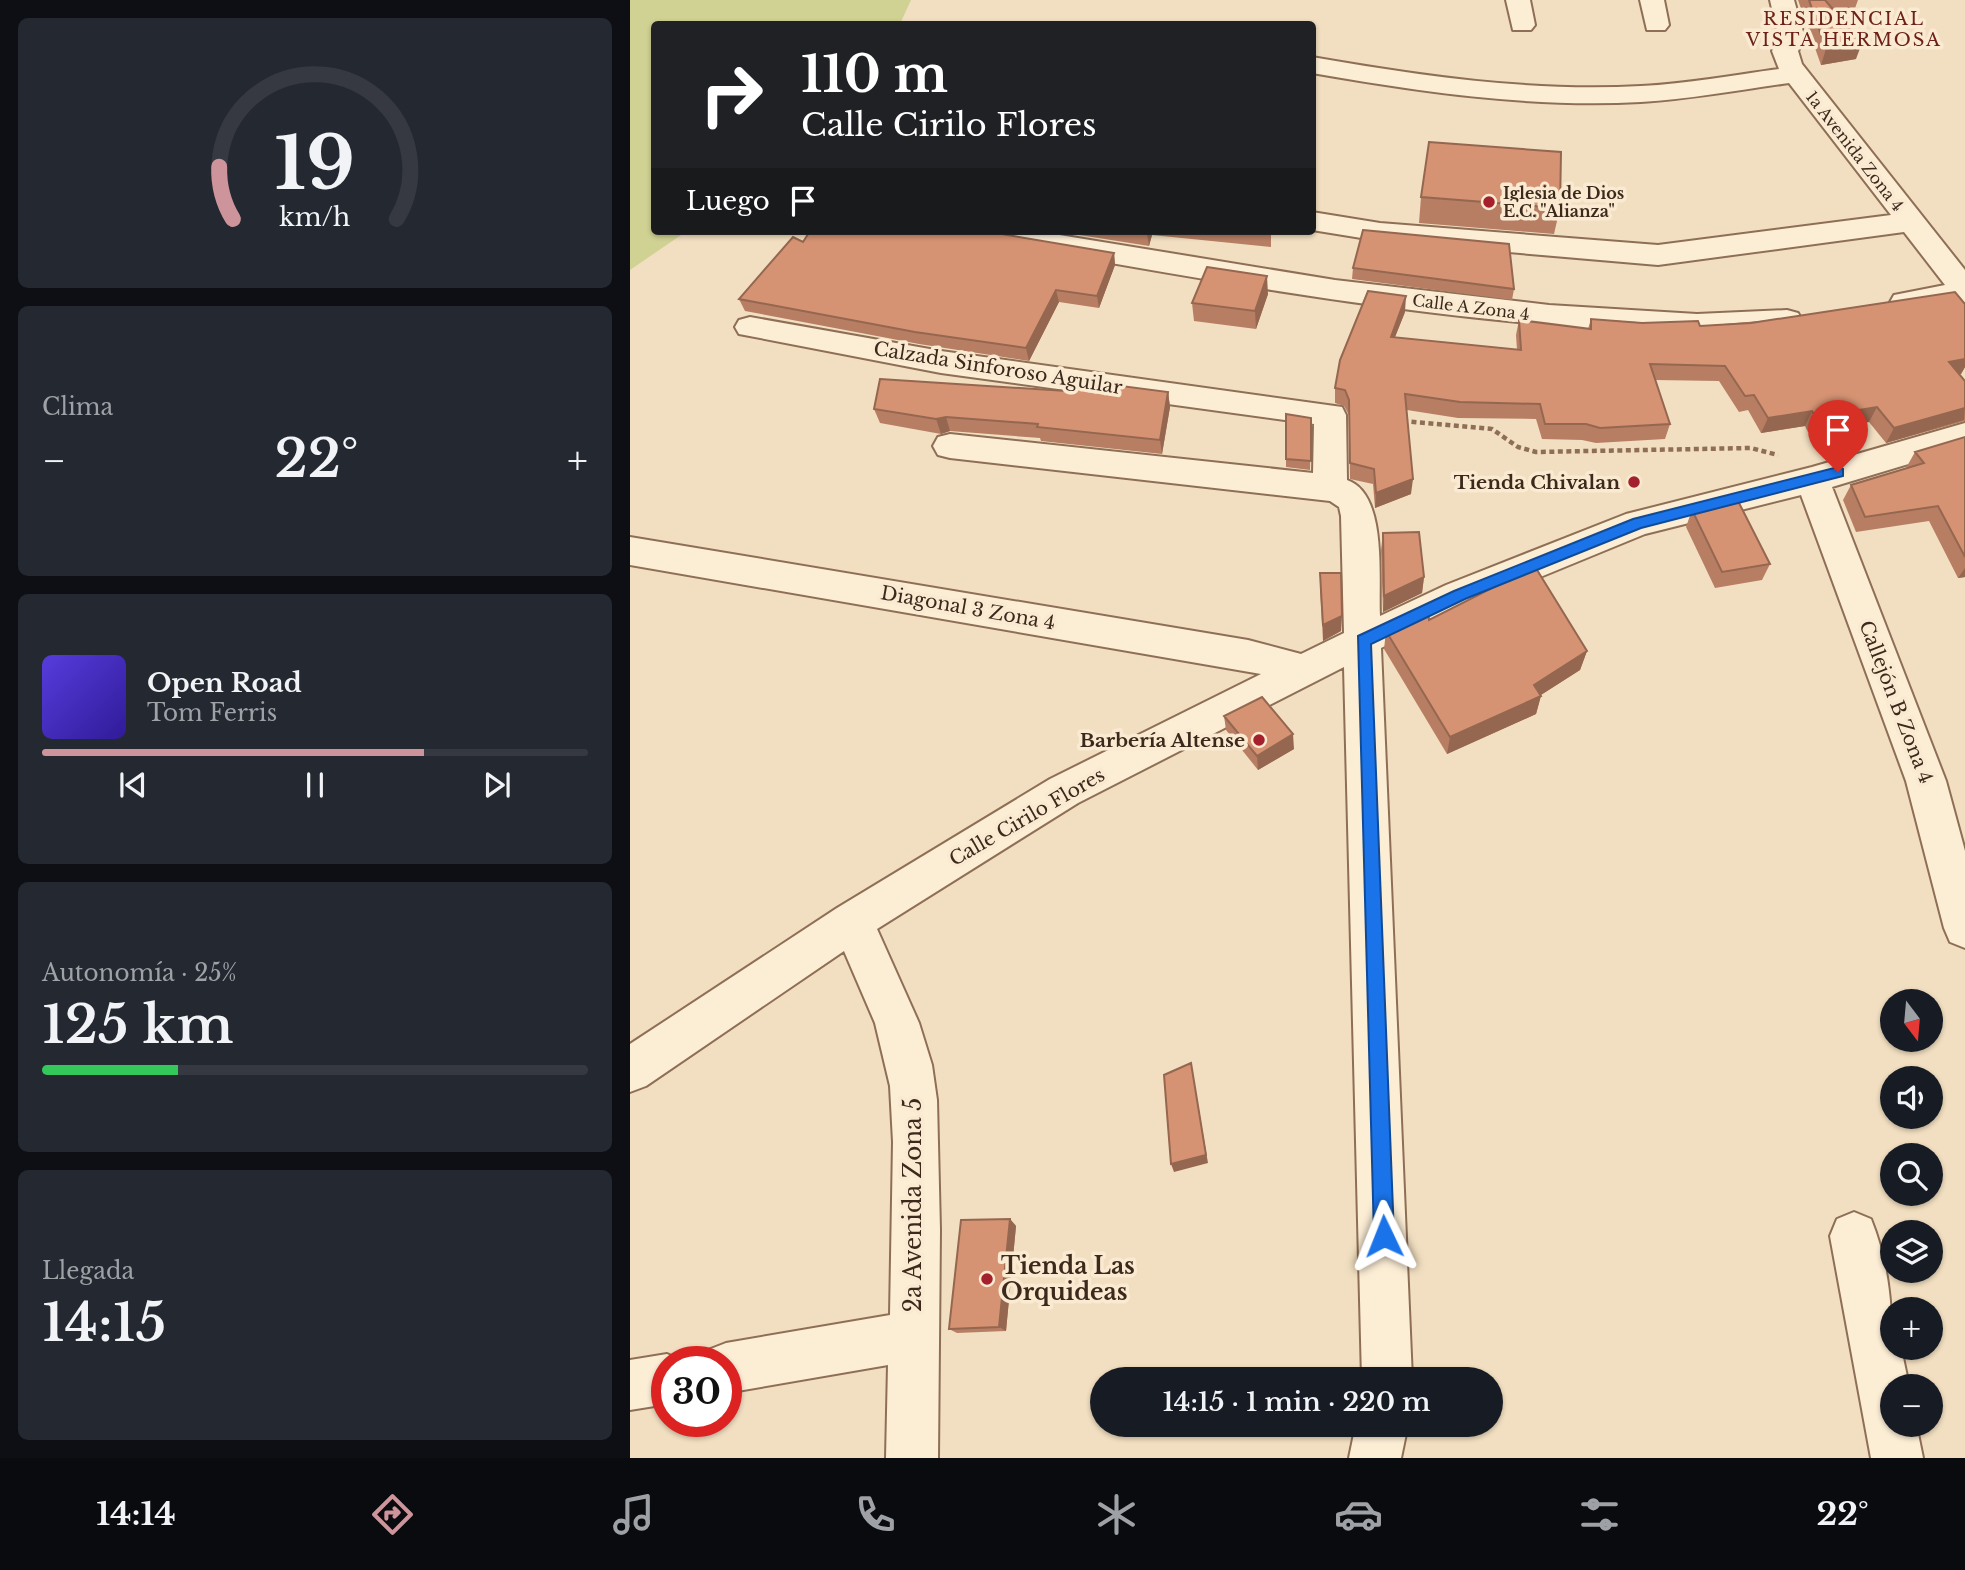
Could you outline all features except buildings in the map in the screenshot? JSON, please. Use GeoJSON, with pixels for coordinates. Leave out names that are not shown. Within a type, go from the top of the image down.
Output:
{"type":"FeatureCollection","features":[{"type":"Feature","properties":{"kind":"street"},"geometry":{"type":"LineString","coordinates":[[1518,0],[1522,25]]}},
{"type":"Feature","properties":{"kind":"street"},"geometry":{"type":"LineString","coordinates":[[1652,0],[1656,25]]}},
{"type":"Feature","properties":{"kind":"street","name":"1a Avenida Zona 4"},"geometry":{"type":"LineString","coordinates":[[1782,0],[1792,39],[1785,51],[1785,58],[1795,74],[1965,292]]}},
{"type":"Feature","properties":{"kind":"street"},"geometry":{"type":"LineString","coordinates":[[1316,66],[1469,88],[1584,95],[1664,92],[1795,74]]}},
{"type":"Feature","properties":{"kind":"street"},"geometry":{"type":"LineString","coordinates":[[1316,222],[1380,232],[1658,255],[1909,222]]}},
{"type":"Feature","properties":{"kind":"street","name":"Calle A Zona 4"},"geometry":{"type":"LineString","coordinates":[[1004,235],[1366,294],[1504,312],[1656,324],[1765,323],[1815,316]]}},
{"type":"Feature","properties":{"kind":"street"},"geometry":{"type":"LineString","coordinates":[[1883,306],[1965,292]]}},
{"type":"Feature","properties":{"kind":"street","name":"Calzada Sinforoso Aguilar"},"geometry":{"type":"LineString","coordinates":[[750,327],[941,362],[1330,415],[1340,492]]}},
{"type":"Feature","properties":{"kind":"street","name":"Calle Cirilo Flores"},"geometry":{"type":"LineString","coordinates":[[630,1070],[852,922],[1065,791],[1363,640],[1459,595],[1638,523],[1812,480],[1965,435]]}},
{"type":"Feature","properties":{"kind":"street"},"geometry":{"type":"LineString","coordinates":[[950,446],[1340,492],[1358,516],[1387,1367]]}},
{"type":"Feature","properties":{"kind":"street","name":"Callejón B Zona 4"},"geometry":{"type":"LineString","coordinates":[[1812,480],[1926,781],[1965,928]]}},
{"type":"Feature","properties":{"kind":"street","name":"Diagonal 3 Zona 4"},"geometry":{"type":"LineString","coordinates":[[630,551],[1248,655],[1305,670]]}},
{"type":"Feature","properties":{"kind":"street","name":"2a Avenida Zona 5"},"geometry":{"type":"LineString","coordinates":[[852,922],[875,970],[905,1051],[913,1085],[916,1130],[916,1256],[912,1336],[912,1458]]}},
{"type":"Feature","properties":{"kind":"street"},"geometry":{"type":"LineString","coordinates":[[1854,1236],[1897,1458]]}},
{"type":"Feature","properties":{"kind":"street"},"geometry":{"type":"LineString","coordinates":[[742,1365],[912,1336]]}},
{"type":"Feature","properties":{"kind":"street"},"geometry":{"type":"LineString","coordinates":[[630,1385],[651,1382]]}},
{"type":"Feature","properties":{"kind":"street"},"geometry":{"type":"LineString","coordinates":[[1375,1458],[1379,1437]]}},
{"type":"Feature","properties":{"kind":"path"},"geometry":{"type":"LineString","coordinates":[[1399,421],[1492,429],[1518,447],[1536,452],[1752,448],[1782,456],[1812,480]]}},
{"type":"Feature","properties":{"kind":"green space"},"geometry":{"type":"Polygon","coordinates":[[[630,0],[911,0],[901,21],[651,21],[651,235],[681,235],[630,270],[630,0]]]}},
{"type":"Feature","properties":{"kind":"place","name":"Iglesia de Dios E.C. \"Alianza\""},"geometry":{"type":"Point","coordinates":[1489,202]}},
{"type":"Feature","properties":{"kind":"place","name":"Tienda Chivalan"},"geometry":{"type":"Point","coordinates":[1634,482]}},
{"type":"Feature","properties":{"kind":"place","name":"Barbería Altense"},"geometry":{"type":"Point","coordinates":[1259,740]}},
{"type":"Feature","properties":{"kind":"place","name":"Tienda Las Orquideas"},"geometry":{"type":"Point","coordinates":[987,1279]}},
{"type":"Feature","properties":{"kind":"district","name":"RESIDENCIAL VISTA HERMOSA"},"geometry":{"type":"Point","coordinates":[1844,29]}},
{"type":"Feature","properties":{"kind":"route"},"geometry":{"type":"LineString","coordinates":[[1384,1236],[1363,640],[1459,595],[1638,523],[1838,472]]}}]}
